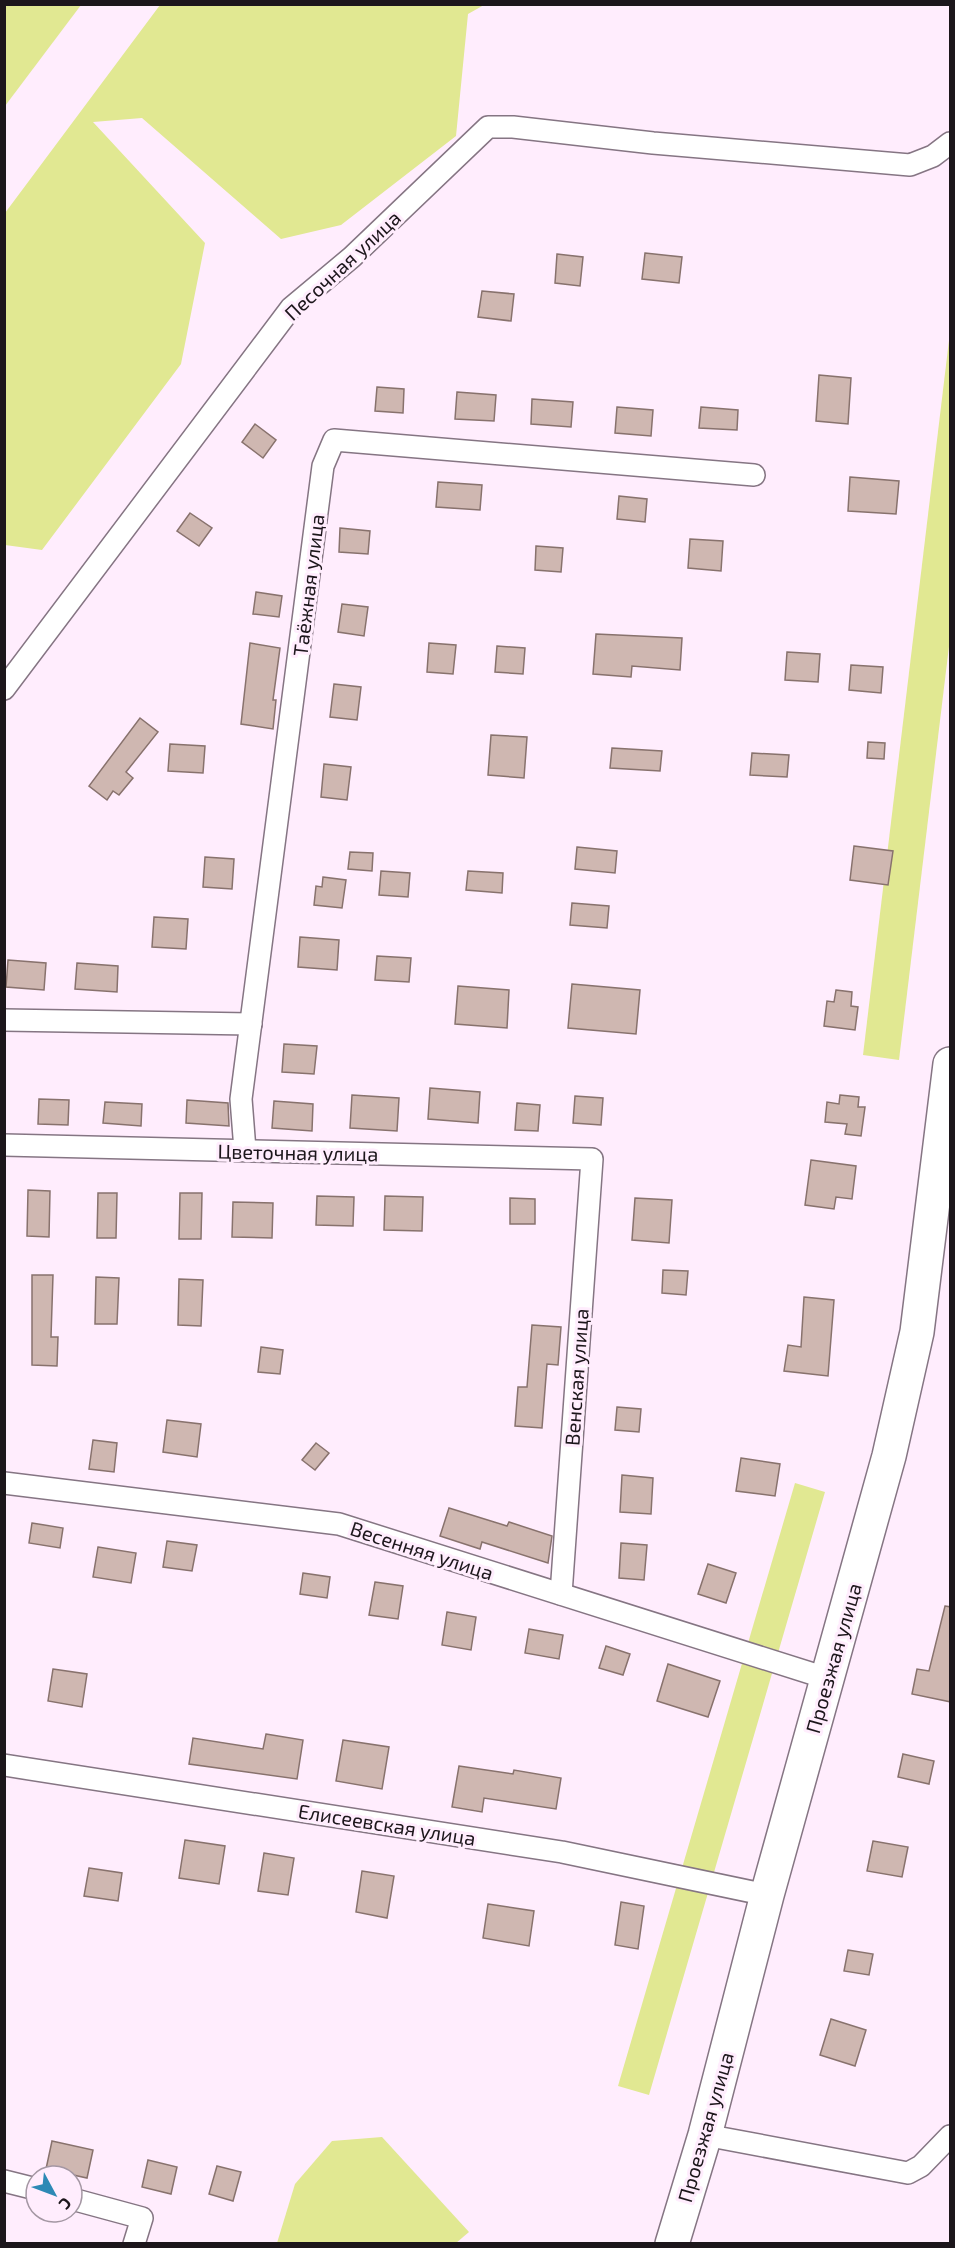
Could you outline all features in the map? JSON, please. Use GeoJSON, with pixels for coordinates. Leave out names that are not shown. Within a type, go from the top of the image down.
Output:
{"type":"FeatureCollection","features":[{"type":"Feature","properties":{"kind":"main road","name":"Проезжая улица"},"geometry":{"type":"LineString","coordinates":[[672,2244],[705,2135],[826,1678],[890,1456],[917,1332],[951,1064]]}},
{"type":"Feature","properties":{"kind":"street","name":"Песочная улица"},"geometry":{"type":"LineString","coordinates":[[4,689],[291,308],[352,257],[488,127],[910,165],[933,156],[951,143]]}},
{"type":"Feature","properties":{"kind":"street","name":"Таёжная улица"},"geometry":{"type":"LineString","coordinates":[[245,1150],[241,1100],[323,466],[334,440],[754,475]]}},
{"type":"Feature","properties":{"kind":"street"},"geometry":{"type":"LineString","coordinates":[[4,1020],[251,1024]]}},
{"type":"Feature","properties":{"kind":"street","name":"Цветочная улица"},"geometry":{"type":"LineString","coordinates":[[4,1145],[592,1160]]}},
{"type":"Feature","properties":{"kind":"street","name":"Венская улица"},"geometry":{"type":"LineString","coordinates":[[561,1594],[592,1160]]}},
{"type":"Feature","properties":{"kind":"street","name":"Весенняя улица"},"geometry":{"type":"LineString","coordinates":[[4,1483],[339,1524],[826,1678]]}},
{"type":"Feature","properties":{"kind":"street","name":"Елисеевская улица"},"geometry":{"type":"LineString","coordinates":[[4,1765],[562,1852],[767,1895]]}},
{"type":"Feature","properties":{"kind":"street"},"geometry":{"type":"LineString","coordinates":[[705,2135],[908,2173],[921,2166],[951,2136]]}},
{"type":"Feature","properties":{"kind":"street"},"geometry":{"type":"LineString","coordinates":[[4,2181],[24,2186]]}},
{"type":"Feature","properties":{"kind":"street"},"geometry":{"type":"LineString","coordinates":[[84,2202],[142,2218],[134,2244]]}},
{"type":"Feature","properties":{"kind":"green space"},"geometry":{"type":"Polygon","coordinates":[[[4,5],[81,5],[5,106],[4,5]]]}},
{"type":"Feature","properties":{"kind":"green space"},"geometry":{"type":"Polygon","coordinates":[[[160,5],[484,5],[468,14],[456,136],[341,225],[281,239],[142,118],[93,122],[205,243],[181,364],[42,550],[5,545],[5,213],[160,5]]]}},
{"type":"Feature","properties":{"kind":"green space"},"geometry":{"type":"Polygon","coordinates":[[[950,332],[950,638],[899,1060],[863,1055],[950,332]]]}},
{"type":"Feature","properties":{"kind":"green space"},"geometry":{"type":"Polygon","coordinates":[[[795,1483],[825,1492],[649,2095],[618,2086],[795,1483]]]}},
{"type":"Feature","properties":{"kind":"green space"},"geometry":{"type":"Polygon","coordinates":[[[382,2137],[469,2232],[456,2243],[277,2243],[295,2184],[332,2141],[382,2137]]]}},
{"type":"Feature","properties":{"kind":"building"},"geometry":{"type":"Polygon","coordinates":[[[645,253],[682,257],[679,283],[642,279],[645,253]]]}},
{"type":"Feature","properties":{"kind":"building"},"geometry":{"type":"Polygon","coordinates":[[[557,254],[583,257],[580,286],[555,283],[557,254]]]}},
{"type":"Feature","properties":{"kind":"building"},"geometry":{"type":"Polygon","coordinates":[[[482,291],[514,294],[511,321],[478,317],[482,291]]]}},
{"type":"Feature","properties":{"kind":"building"},"geometry":{"type":"Polygon","coordinates":[[[819,375],[851,378],[848,424],[816,421],[819,375]]]}},
{"type":"Feature","properties":{"kind":"building"},"geometry":{"type":"Polygon","coordinates":[[[377,387],[404,389],[403,413],[375,411],[377,387]]]}},
{"type":"Feature","properties":{"kind":"building"},"geometry":{"type":"Polygon","coordinates":[[[457,392],[496,395],[494,421],[455,419],[457,392]]]}},
{"type":"Feature","properties":{"kind":"building"},"geometry":{"type":"Polygon","coordinates":[[[532,399],[573,402],[571,427],[531,424],[532,399]]]}},
{"type":"Feature","properties":{"kind":"building"},"geometry":{"type":"Polygon","coordinates":[[[617,407],[653,410],[651,436],[615,433],[617,407]]]}},
{"type":"Feature","properties":{"kind":"building"},"geometry":{"type":"Polygon","coordinates":[[[701,407],[738,410],[737,430],[699,428],[701,407]]]}},
{"type":"Feature","properties":{"kind":"building"},"geometry":{"type":"Polygon","coordinates":[[[255,424],[276,440],[263,458],[242,442],[255,424]]]}},
{"type":"Feature","properties":{"kind":"building"},"geometry":{"type":"Polygon","coordinates":[[[850,477],[899,481],[896,514],[848,511],[850,477]]]}},
{"type":"Feature","properties":{"kind":"building"},"geometry":{"type":"Polygon","coordinates":[[[438,482],[482,485],[480,510],[436,507],[438,482]]]}},
{"type":"Feature","properties":{"kind":"building"},"geometry":{"type":"Polygon","coordinates":[[[619,496],[647,499],[645,522],[617,519],[619,496]]]}},
{"type":"Feature","properties":{"kind":"building"},"geometry":{"type":"Polygon","coordinates":[[[190,513],[212,528],[199,546],[177,531],[190,513]]]}},
{"type":"Feature","properties":{"kind":"building"},"geometry":{"type":"Polygon","coordinates":[[[340,528],[370,531],[368,554],[339,552],[340,528]]]}},
{"type":"Feature","properties":{"kind":"building"},"geometry":{"type":"Polygon","coordinates":[[[690,539],[723,541],[721,571],[688,568],[690,539]]]}},
{"type":"Feature","properties":{"kind":"building"},"geometry":{"type":"Polygon","coordinates":[[[536,546],[563,548],[561,572],[535,570],[536,546]]]}},
{"type":"Feature","properties":{"kind":"building"},"geometry":{"type":"Polygon","coordinates":[[[256,592],[282,596],[279,617],[253,614],[256,592]]]}},
{"type":"Feature","properties":{"kind":"building"},"geometry":{"type":"Polygon","coordinates":[[[342,604],[368,607],[364,636],[338,632],[342,604]]]}},
{"type":"Feature","properties":{"kind":"building"},"geometry":{"type":"Polygon","coordinates":[[[596,634],[682,638],[680,670],[632,666],[631,677],[593,674],[596,634]]]}},
{"type":"Feature","properties":{"kind":"building"},"geometry":{"type":"Polygon","coordinates":[[[250,643],[280,648],[273,700],[276,700],[273,729],[241,724],[250,643]]]}},
{"type":"Feature","properties":{"kind":"building"},"geometry":{"type":"Polygon","coordinates":[[[429,643],[456,645],[453,674],[427,672],[429,643]]]}},
{"type":"Feature","properties":{"kind":"building"},"geometry":{"type":"Polygon","coordinates":[[[497,646],[525,648],[523,674],[495,672],[497,646]]]}},
{"type":"Feature","properties":{"kind":"building"},"geometry":{"type":"Polygon","coordinates":[[[787,652],[820,654],[818,682],[785,680],[787,652]]]}},
{"type":"Feature","properties":{"kind":"building"},"geometry":{"type":"Polygon","coordinates":[[[851,665],[883,667],[881,693],[849,690],[851,665]]]}},
{"type":"Feature","properties":{"kind":"building"},"geometry":{"type":"Polygon","coordinates":[[[334,684],[361,687],[357,720],[330,717],[334,684]]]}},
{"type":"Feature","properties":{"kind":"building"},"geometry":{"type":"Polygon","coordinates":[[[140,718],[158,732],[126,772],[133,778],[119,795],[113,791],[107,800],[89,786],[140,718]]]}},
{"type":"Feature","properties":{"kind":"building"},"geometry":{"type":"Polygon","coordinates":[[[491,735],[527,737],[524,778],[488,775],[491,735]]]}},
{"type":"Feature","properties":{"kind":"building"},"geometry":{"type":"Polygon","coordinates":[[[868,742],[885,743],[884,759],[867,758],[868,742]]]}},
{"type":"Feature","properties":{"kind":"building"},"geometry":{"type":"Polygon","coordinates":[[[170,744],[205,746],[203,773],[168,771],[170,744]]]}},
{"type":"Feature","properties":{"kind":"building"},"geometry":{"type":"Polygon","coordinates":[[[612,748],[662,751],[660,771],[610,768],[612,748]]]}},
{"type":"Feature","properties":{"kind":"building"},"geometry":{"type":"Polygon","coordinates":[[[752,753],[789,755],[787,777],[750,775],[752,753]]]}},
{"type":"Feature","properties":{"kind":"building"},"geometry":{"type":"Polygon","coordinates":[[[324,764],[351,767],[347,800],[321,797],[324,764]]]}},
{"type":"Feature","properties":{"kind":"building"},"geometry":{"type":"Polygon","coordinates":[[[854,846],[893,851],[888,885],[850,880],[854,846]]]}},
{"type":"Feature","properties":{"kind":"building"},"geometry":{"type":"Polygon","coordinates":[[[577,847],[617,851],[615,873],[575,869],[577,847]]]}},
{"type":"Feature","properties":{"kind":"building"},"geometry":{"type":"Polygon","coordinates":[[[350,852],[373,853],[372,871],[348,869],[350,852]]]}},
{"type":"Feature","properties":{"kind":"building"},"geometry":{"type":"Polygon","coordinates":[[[205,857],[234,859],[232,889],[203,887],[205,857]]]}},
{"type":"Feature","properties":{"kind":"building"},"geometry":{"type":"Polygon","coordinates":[[[381,871],[410,873],[408,897],[379,895],[381,871]]]}},
{"type":"Feature","properties":{"kind":"building"},"geometry":{"type":"Polygon","coordinates":[[[468,871],[503,873],[502,893],[466,890],[468,871]]]}},
{"type":"Feature","properties":{"kind":"building"},"geometry":{"type":"Polygon","coordinates":[[[323,877],[346,880],[342,908],[314,905],[316,886],[322,887],[323,877]]]}},
{"type":"Feature","properties":{"kind":"building"},"geometry":{"type":"Polygon","coordinates":[[[572,903],[609,906],[607,928],[570,925],[572,903]]]}},
{"type":"Feature","properties":{"kind":"building"},"geometry":{"type":"Polygon","coordinates":[[[154,917],[188,919],[186,949],[152,947],[154,917]]]}},
{"type":"Feature","properties":{"kind":"building"},"geometry":{"type":"Polygon","coordinates":[[[300,937],[339,940],[337,970],[298,967],[300,937]]]}},
{"type":"Feature","properties":{"kind":"building"},"geometry":{"type":"Polygon","coordinates":[[[377,956],[411,958],[409,982],[375,980],[377,956]]]}},
{"type":"Feature","properties":{"kind":"building"},"geometry":{"type":"Polygon","coordinates":[[[8,960],[46,963],[44,990],[6,987],[8,960]]]}},
{"type":"Feature","properties":{"kind":"building"},"geometry":{"type":"Polygon","coordinates":[[[77,963],[118,966],[117,992],[75,989],[77,963]]]}},
{"type":"Feature","properties":{"kind":"building"},"geometry":{"type":"Polygon","coordinates":[[[572,984],[640,990],[636,1034],[568,1028],[572,984]]]}},
{"type":"Feature","properties":{"kind":"building"},"geometry":{"type":"Polygon","coordinates":[[[458,986],[509,990],[507,1028],[455,1024],[458,986]]]}},
{"type":"Feature","properties":{"kind":"building"},"geometry":{"type":"Polygon","coordinates":[[[836,990],[852,992],[851,1006],[858,1007],[855,1030],[824,1026],[827,1001],[834,1002],[836,990]]]}},
{"type":"Feature","properties":{"kind":"building"},"geometry":{"type":"Polygon","coordinates":[[[284,1044],[317,1046],[314,1074],[282,1072],[284,1044]]]}},
{"type":"Feature","properties":{"kind":"building"},"geometry":{"type":"Polygon","coordinates":[[[430,1088],[480,1092],[478,1123],[428,1119],[430,1088]]]}},
{"type":"Feature","properties":{"kind":"building"},"geometry":{"type":"Polygon","coordinates":[[[352,1095],[399,1098],[397,1131],[350,1128],[352,1095]]]}},
{"type":"Feature","properties":{"kind":"building"},"geometry":{"type":"Polygon","coordinates":[[[840,1095],[859,1097],[858,1107],[865,1107],[861,1136],[845,1134],[847,1124],[825,1122],[827,1102],[839,1104],[840,1095]]]}},
{"type":"Feature","properties":{"kind":"building"},"geometry":{"type":"Polygon","coordinates":[[[575,1096],[603,1098],[601,1125],[573,1123],[575,1096]]]}},
{"type":"Feature","properties":{"kind":"building"},"geometry":{"type":"Polygon","coordinates":[[[39,1099],[69,1100],[68,1125],[38,1124],[39,1099]]]}},
{"type":"Feature","properties":{"kind":"building"},"geometry":{"type":"Polygon","coordinates":[[[187,1100],[228,1103],[229,1126],[186,1123],[187,1100]]]}},
{"type":"Feature","properties":{"kind":"building"},"geometry":{"type":"Polygon","coordinates":[[[274,1101],[313,1104],[312,1131],[272,1128],[274,1101]]]}},
{"type":"Feature","properties":{"kind":"building"},"geometry":{"type":"Polygon","coordinates":[[[105,1102],[142,1104],[141,1126],[103,1123],[105,1102]]]}},
{"type":"Feature","properties":{"kind":"building"},"geometry":{"type":"Polygon","coordinates":[[[517,1103],[540,1105],[538,1131],[515,1130],[517,1103]]]}},
{"type":"Feature","properties":{"kind":"building"},"geometry":{"type":"Polygon","coordinates":[[[811,1160],[856,1166],[852,1199],[836,1197],[834,1209],[805,1205],[811,1160]]]}},
{"type":"Feature","properties":{"kind":"building"},"geometry":{"type":"Polygon","coordinates":[[[28,1190],[50,1191],[49,1237],[27,1236],[28,1190]]]}},
{"type":"Feature","properties":{"kind":"building"},"geometry":{"type":"Polygon","coordinates":[[[98,1193],[117,1193],[116,1238],[97,1238],[98,1193]]]}},
{"type":"Feature","properties":{"kind":"building"},"geometry":{"type":"Polygon","coordinates":[[[180,1193],[202,1193],[201,1239],[179,1239],[180,1193]]]}},
{"type":"Feature","properties":{"kind":"building"},"geometry":{"type":"Polygon","coordinates":[[[317,1196],[354,1197],[353,1226],[316,1225],[317,1196]]]}},
{"type":"Feature","properties":{"kind":"building"},"geometry":{"type":"Polygon","coordinates":[[[385,1196],[423,1197],[422,1231],[384,1230],[385,1196]]]}},
{"type":"Feature","properties":{"kind":"building"},"geometry":{"type":"Polygon","coordinates":[[[510,1198],[535,1199],[535,1224],[510,1224],[510,1198]]]}},
{"type":"Feature","properties":{"kind":"building"},"geometry":{"type":"Polygon","coordinates":[[[635,1198],[672,1200],[669,1243],[632,1240],[635,1198]]]}},
{"type":"Feature","properties":{"kind":"building"},"geometry":{"type":"Polygon","coordinates":[[[233,1202],[273,1203],[272,1238],[232,1237],[233,1202]]]}},
{"type":"Feature","properties":{"kind":"building"},"geometry":{"type":"Polygon","coordinates":[[[663,1270],[688,1271],[686,1295],[662,1293],[663,1270]]]}},
{"type":"Feature","properties":{"kind":"building"},"geometry":{"type":"Polygon","coordinates":[[[32,1275],[53,1275],[51,1337],[58,1337],[57,1366],[32,1365],[32,1275]]]}},
{"type":"Feature","properties":{"kind":"building"},"geometry":{"type":"Polygon","coordinates":[[[96,1277],[119,1278],[117,1324],[95,1324],[96,1277]]]}},
{"type":"Feature","properties":{"kind":"building"},"geometry":{"type":"Polygon","coordinates":[[[179,1279],[203,1280],[201,1326],[178,1325],[179,1279]]]}},
{"type":"Feature","properties":{"kind":"building"},"geometry":{"type":"Polygon","coordinates":[[[804,1297],[834,1300],[828,1376],[784,1371],[788,1345],[801,1347],[804,1297]]]}},
{"type":"Feature","properties":{"kind":"building"},"geometry":{"type":"Polygon","coordinates":[[[532,1325],[561,1327],[558,1365],[547,1364],[542,1428],[515,1426],[518,1387],[527,1387],[532,1325]]]}},
{"type":"Feature","properties":{"kind":"building"},"geometry":{"type":"Polygon","coordinates":[[[261,1347],[283,1350],[280,1374],[258,1372],[261,1347]]]}},
{"type":"Feature","properties":{"kind":"building"},"geometry":{"type":"Polygon","coordinates":[[[617,1407],[641,1409],[639,1432],[615,1430],[617,1407]]]}},
{"type":"Feature","properties":{"kind":"building"},"geometry":{"type":"Polygon","coordinates":[[[167,1420],[201,1424],[197,1457],[163,1452],[167,1420]]]}},
{"type":"Feature","properties":{"kind":"building"},"geometry":{"type":"Polygon","coordinates":[[[93,1440],[117,1443],[114,1472],[89,1469],[93,1440]]]}},
{"type":"Feature","properties":{"kind":"building"},"geometry":{"type":"Polygon","coordinates":[[[316,1443],[329,1453],[315,1470],[302,1460],[316,1443]]]}},
{"type":"Feature","properties":{"kind":"building"},"geometry":{"type":"Polygon","coordinates":[[[741,1458],[780,1464],[775,1496],[736,1491],[741,1458]]]}},
{"type":"Feature","properties":{"kind":"building"},"geometry":{"type":"Polygon","coordinates":[[[622,1475],[653,1478],[651,1514],[620,1512],[622,1475]]]}},
{"type":"Feature","properties":{"kind":"building"},"geometry":{"type":"Polygon","coordinates":[[[449,1508],[507,1526],[509,1522],[552,1536],[548,1563],[482,1542],[480,1549],[440,1536],[449,1508]]]}},
{"type":"Feature","properties":{"kind":"building"},"geometry":{"type":"Polygon","coordinates":[[[32,1523],[63,1528],[60,1548],[29,1543],[32,1523]]]}},
{"type":"Feature","properties":{"kind":"building"},"geometry":{"type":"Polygon","coordinates":[[[167,1541],[197,1545],[192,1571],[163,1567],[167,1541]]]}},
{"type":"Feature","properties":{"kind":"building"},"geometry":{"type":"Polygon","coordinates":[[[621,1543],[647,1545],[644,1580],[619,1578],[621,1543]]]}},
{"type":"Feature","properties":{"kind":"building"},"geometry":{"type":"Polygon","coordinates":[[[98,1547],[136,1553],[131,1583],[93,1577],[98,1547]]]}},
{"type":"Feature","properties":{"kind":"building"},"geometry":{"type":"Polygon","coordinates":[[[708,1564],[736,1573],[726,1603],[698,1594],[708,1564]]]}},
{"type":"Feature","properties":{"kind":"building"},"geometry":{"type":"Polygon","coordinates":[[[303,1573],[330,1577],[327,1598],[300,1594],[303,1573]]]}},
{"type":"Feature","properties":{"kind":"building"},"geometry":{"type":"Polygon","coordinates":[[[375,1582],[403,1586],[398,1619],[369,1615],[375,1582]]]}},
{"type":"Feature","properties":{"kind":"building"},"geometry":{"type":"Polygon","coordinates":[[[945,1606],[951,1607],[951,1702],[912,1694],[917,1669],[929,1671],[945,1606]]]}},
{"type":"Feature","properties":{"kind":"building"},"geometry":{"type":"Polygon","coordinates":[[[447,1612],[476,1617],[471,1650],[442,1645],[447,1612]]]}},
{"type":"Feature","properties":{"kind":"building"},"geometry":{"type":"Polygon","coordinates":[[[529,1629],[563,1635],[559,1659],[525,1653],[529,1629]]]}},
{"type":"Feature","properties":{"kind":"building"},"geometry":{"type":"Polygon","coordinates":[[[606,1646],[630,1654],[623,1675],[599,1668],[606,1646]]]}},
{"type":"Feature","properties":{"kind":"building"},"geometry":{"type":"Polygon","coordinates":[[[668,1664],[720,1681],[708,1717],[657,1701],[668,1664]]]}},
{"type":"Feature","properties":{"kind":"building"},"geometry":{"type":"Polygon","coordinates":[[[53,1669],[87,1674],[82,1707],[48,1701],[53,1669]]]}},
{"type":"Feature","properties":{"kind":"building"},"geometry":{"type":"Polygon","coordinates":[[[266,1734],[303,1740],[297,1779],[189,1764],[193,1738],[263,1749],[266,1734]]]}},
{"type":"Feature","properties":{"kind":"building"},"geometry":{"type":"Polygon","coordinates":[[[343,1740],[389,1747],[382,1789],[336,1781],[343,1740]]]}},
{"type":"Feature","properties":{"kind":"building"},"geometry":{"type":"Polygon","coordinates":[[[903,1754],[934,1761],[929,1784],[898,1777],[903,1754]]]}},
{"type":"Feature","properties":{"kind":"building"},"geometry":{"type":"Polygon","coordinates":[[[459,1766],[513,1774],[514,1770],[561,1778],[556,1809],[484,1798],[482,1812],[452,1807],[459,1766]]]}},
{"type":"Feature","properties":{"kind":"building"},"geometry":{"type":"Polygon","coordinates":[[[185,1840],[225,1846],[219,1884],[179,1878],[185,1840]]]}},
{"type":"Feature","properties":{"kind":"building"},"geometry":{"type":"Polygon","coordinates":[[[873,1841],[908,1847],[902,1877],[867,1871],[873,1841]]]}},
{"type":"Feature","properties":{"kind":"building"},"geometry":{"type":"Polygon","coordinates":[[[264,1853],[294,1858],[288,1895],[258,1891],[264,1853]]]}},
{"type":"Feature","properties":{"kind":"building"},"geometry":{"type":"Polygon","coordinates":[[[89,1868],[122,1873],[118,1901],[84,1896],[89,1868]]]}},
{"type":"Feature","properties":{"kind":"building"},"geometry":{"type":"Polygon","coordinates":[[[362,1871],[394,1876],[387,1918],[356,1912],[362,1871]]]}},
{"type":"Feature","properties":{"kind":"building"},"geometry":{"type":"Polygon","coordinates":[[[621,1902],[644,1906],[638,1949],[615,1945],[621,1902]]]}},
{"type":"Feature","properties":{"kind":"building"},"geometry":{"type":"Polygon","coordinates":[[[488,1904],[534,1911],[529,1946],[483,1938],[488,1904]]]}},
{"type":"Feature","properties":{"kind":"building"},"geometry":{"type":"Polygon","coordinates":[[[848,1950],[873,1954],[869,1975],[844,1971],[848,1950]]]}},
{"type":"Feature","properties":{"kind":"building"},"geometry":{"type":"Polygon","coordinates":[[[831,2019],[866,2030],[855,2066],[820,2055],[831,2019]]]}},
{"type":"Feature","properties":{"kind":"building"},"geometry":{"type":"Polygon","coordinates":[[[52,2141],[93,2150],[87,2178],[84,2177],[84,2164],[47,2164],[52,2141]]]}},
{"type":"Feature","properties":{"kind":"building"},"geometry":{"type":"Polygon","coordinates":[[[148,2160],[177,2167],[171,2194],[142,2187],[148,2160]]]}},
{"type":"Feature","properties":{"kind":"building"},"geometry":{"type":"Polygon","coordinates":[[[217,2166],[241,2172],[233,2201],[209,2194],[217,2166]]]}}]}
